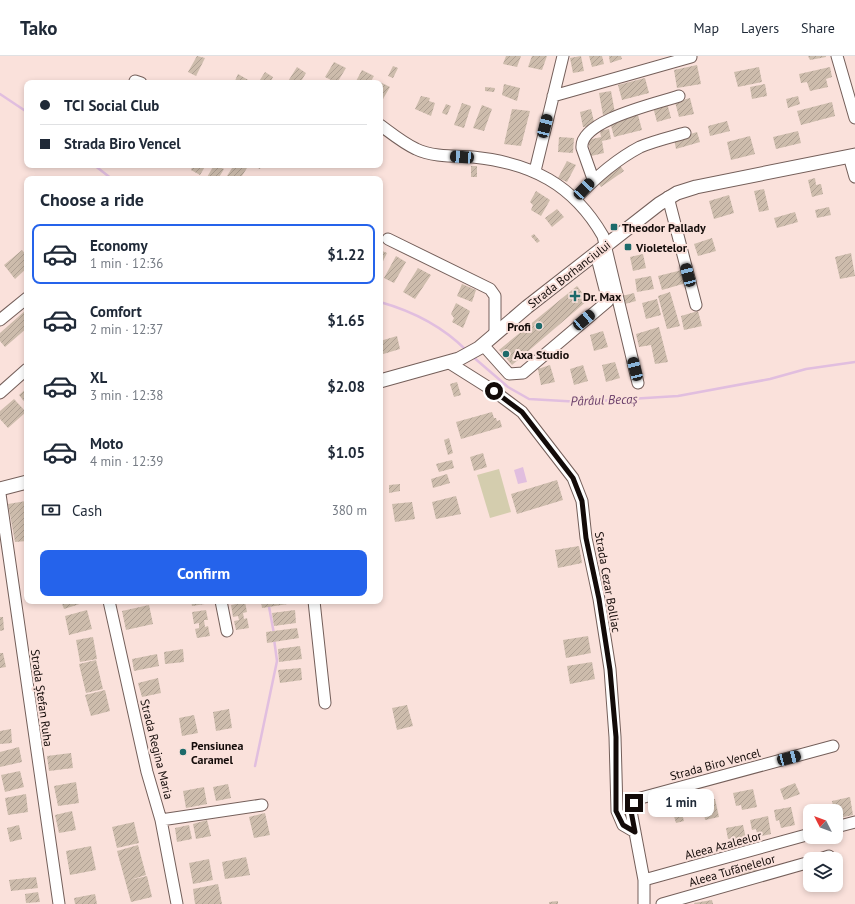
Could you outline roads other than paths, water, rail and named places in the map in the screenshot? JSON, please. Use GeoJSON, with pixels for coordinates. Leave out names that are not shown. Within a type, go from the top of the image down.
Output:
{"type":"FeatureCollection","features":[{"type":"Feature","properties":{"kind":"main road","name":"Strada Borhanciului"},"geometry":{"type":"LineString","coordinates":[[383,380],[453,361],[481,346],[668,197],[696,187],[852,155]]}},
{"type":"Feature","properties":{"kind":"main road"},"geometry":{"type":"LineString","coordinates":[[0,490],[24,483]]}},
{"type":"Feature","properties":{"kind":"street"},"geometry":{"type":"LineString","coordinates":[[534,171],[564,56]]}},
{"type":"Feature","properties":{"kind":"street"},"geometry":{"type":"LineString","coordinates":[[553,96],[691,56]]}},
{"type":"Feature","properties":{"kind":"street"},"geometry":{"type":"LineString","coordinates":[[837,56],[855,118]]}},
{"type":"Feature","properties":{"kind":"street"},"geometry":{"type":"LineString","coordinates":[[593,179],[582,148],[582,143],[586,136],[612,117],[680,96]]}},
{"type":"Feature","properties":{"kind":"street"},"geometry":{"type":"LineString","coordinates":[[383,128],[416,150],[438,155],[513,163],[534,171],[554,183],[575,200],[596,224],[603,236],[600,250],[608,301],[523,373],[509,374],[481,346]]}},
{"type":"Feature","properties":{"kind":"street"},"geometry":{"type":"LineString","coordinates":[[575,200],[593,179],[641,147],[685,133]]}},
{"type":"Feature","properties":{"kind":"street"},"geometry":{"type":"LineString","coordinates":[[852,155],[855,177]]}},
{"type":"Feature","properties":{"kind":"street"},"geometry":{"type":"LineString","coordinates":[[668,197],[696,306]]}},
{"type":"Feature","properties":{"kind":"street"},"geometry":{"type":"LineString","coordinates":[[388,239],[490,289],[495,296],[495,334]]}},
{"type":"Feature","properties":{"kind":"street"},"geometry":{"type":"LineString","coordinates":[[600,250],[638,383]]}},
{"type":"Feature","properties":{"kind":"street"},"geometry":{"type":"LineString","coordinates":[[0,320],[24,300]]}},
{"type":"Feature","properties":{"kind":"street","name":"Strada Cezar Bolliac"},"geometry":{"type":"LineString","coordinates":[[453,361],[522,412],[573,478],[578,488],[582,501],[590,559],[599,599],[610,670],[616,737],[616,811],[623,825],[635,832]]}},
{"type":"Feature","properties":{"kind":"street"},"geometry":{"type":"LineString","coordinates":[[0,393],[24,372]]}},
{"type":"Feature","properties":{"kind":"street","name":"Strada Ștefan Ruha"},"geometry":{"type":"LineString","coordinates":[[0,494],[59,904]]}},
{"type":"Feature","properties":{"kind":"street","name":"Strada Regina Maria"},"geometry":{"type":"LineString","coordinates":[[110,604],[147,772],[161,820],[177,904]]}},
{"type":"Feature","properties":{"kind":"street"},"geometry":{"type":"LineString","coordinates":[[221,604],[227,632]]}},
{"type":"Feature","properties":{"kind":"street"},"geometry":{"type":"LineString","coordinates":[[314,604],[325,703]]}},
{"type":"Feature","properties":{"kind":"street","name":"Strada Biro Vencel"},"geometry":{"type":"LineString","coordinates":[[635,832],[632,807],[637,799],[834,746]]}},
{"type":"Feature","properties":{"kind":"street"},"geometry":{"type":"LineString","coordinates":[[161,820],[262,805]]}},
{"type":"Feature","properties":{"kind":"street"},"geometry":{"type":"LineString","coordinates":[[843,825],[855,822]]}},
{"type":"Feature","properties":{"kind":"street"},"geometry":{"type":"LineString","coordinates":[[635,832],[644,880],[644,904]]}},
{"type":"Feature","properties":{"kind":"street","name":"Aleea Azaleelor"},"geometry":{"type":"LineString","coordinates":[[644,880],[803,836]]}},
{"type":"Feature","properties":{"kind":"street","name":"Aleea Tufănelelor"},"geometry":{"type":"LineString","coordinates":[[662,904],[803,864]]}},
{"type":"Feature","properties":{"kind":"waterway","name":"Pârâul Becaș"},"geometry":{"type":"LineString","coordinates":[[0,94],[24,110]]}},
{"type":"Feature","properties":{"kind":"waterway","name":"Pârâul Becaș"},"geometry":{"type":"LineString","coordinates":[[98,168],[108,176]]}},
{"type":"Feature","properties":{"kind":"waterway","name":"Pârâul Becaș"},"geometry":{"type":"LineString","coordinates":[[383,303],[404,310],[426,320],[457,341],[466,350]]}},
{"type":"Feature","properties":{"kind":"waterway","name":"Pârâul Becaș"},"geometry":{"type":"LineString","coordinates":[[472,356],[508,387],[529,399],[581,402],[678,396],[770,379],[806,369],[855,362]]}},
{"type":"Feature","properties":{"kind":"waterway"},"geometry":{"type":"LineString","coordinates":[[269,604],[274,634]]}},
{"type":"Feature","properties":{"kind":"waterway"},"geometry":{"type":"LineString","coordinates":[[255,766],[277,661],[274,639]]}},
{"type":"Feature","properties":{"kind":"place","name":"Theodor Pallady"},"geometry":{"type":"Point","coordinates":[614,227]}},
{"type":"Feature","properties":{"kind":"place","name":"Violetelor"},"geometry":{"type":"Point","coordinates":[628,247]}},
{"type":"Feature","properties":{"kind":"place","name":"Dr. Max"},"geometry":{"type":"Point","coordinates":[575,296]}},
{"type":"Feature","properties":{"kind":"place","name":"Profi"},"geometry":{"type":"Point","coordinates":[539,326]}},
{"type":"Feature","properties":{"kind":"place","name":"Axa Studio"},"geometry":{"type":"Point","coordinates":[506,354]}},
{"type":"Feature","properties":{"kind":"place","name":"Pensiunea Caramel"},"geometry":{"type":"Point","coordinates":[183,752]}}]}
